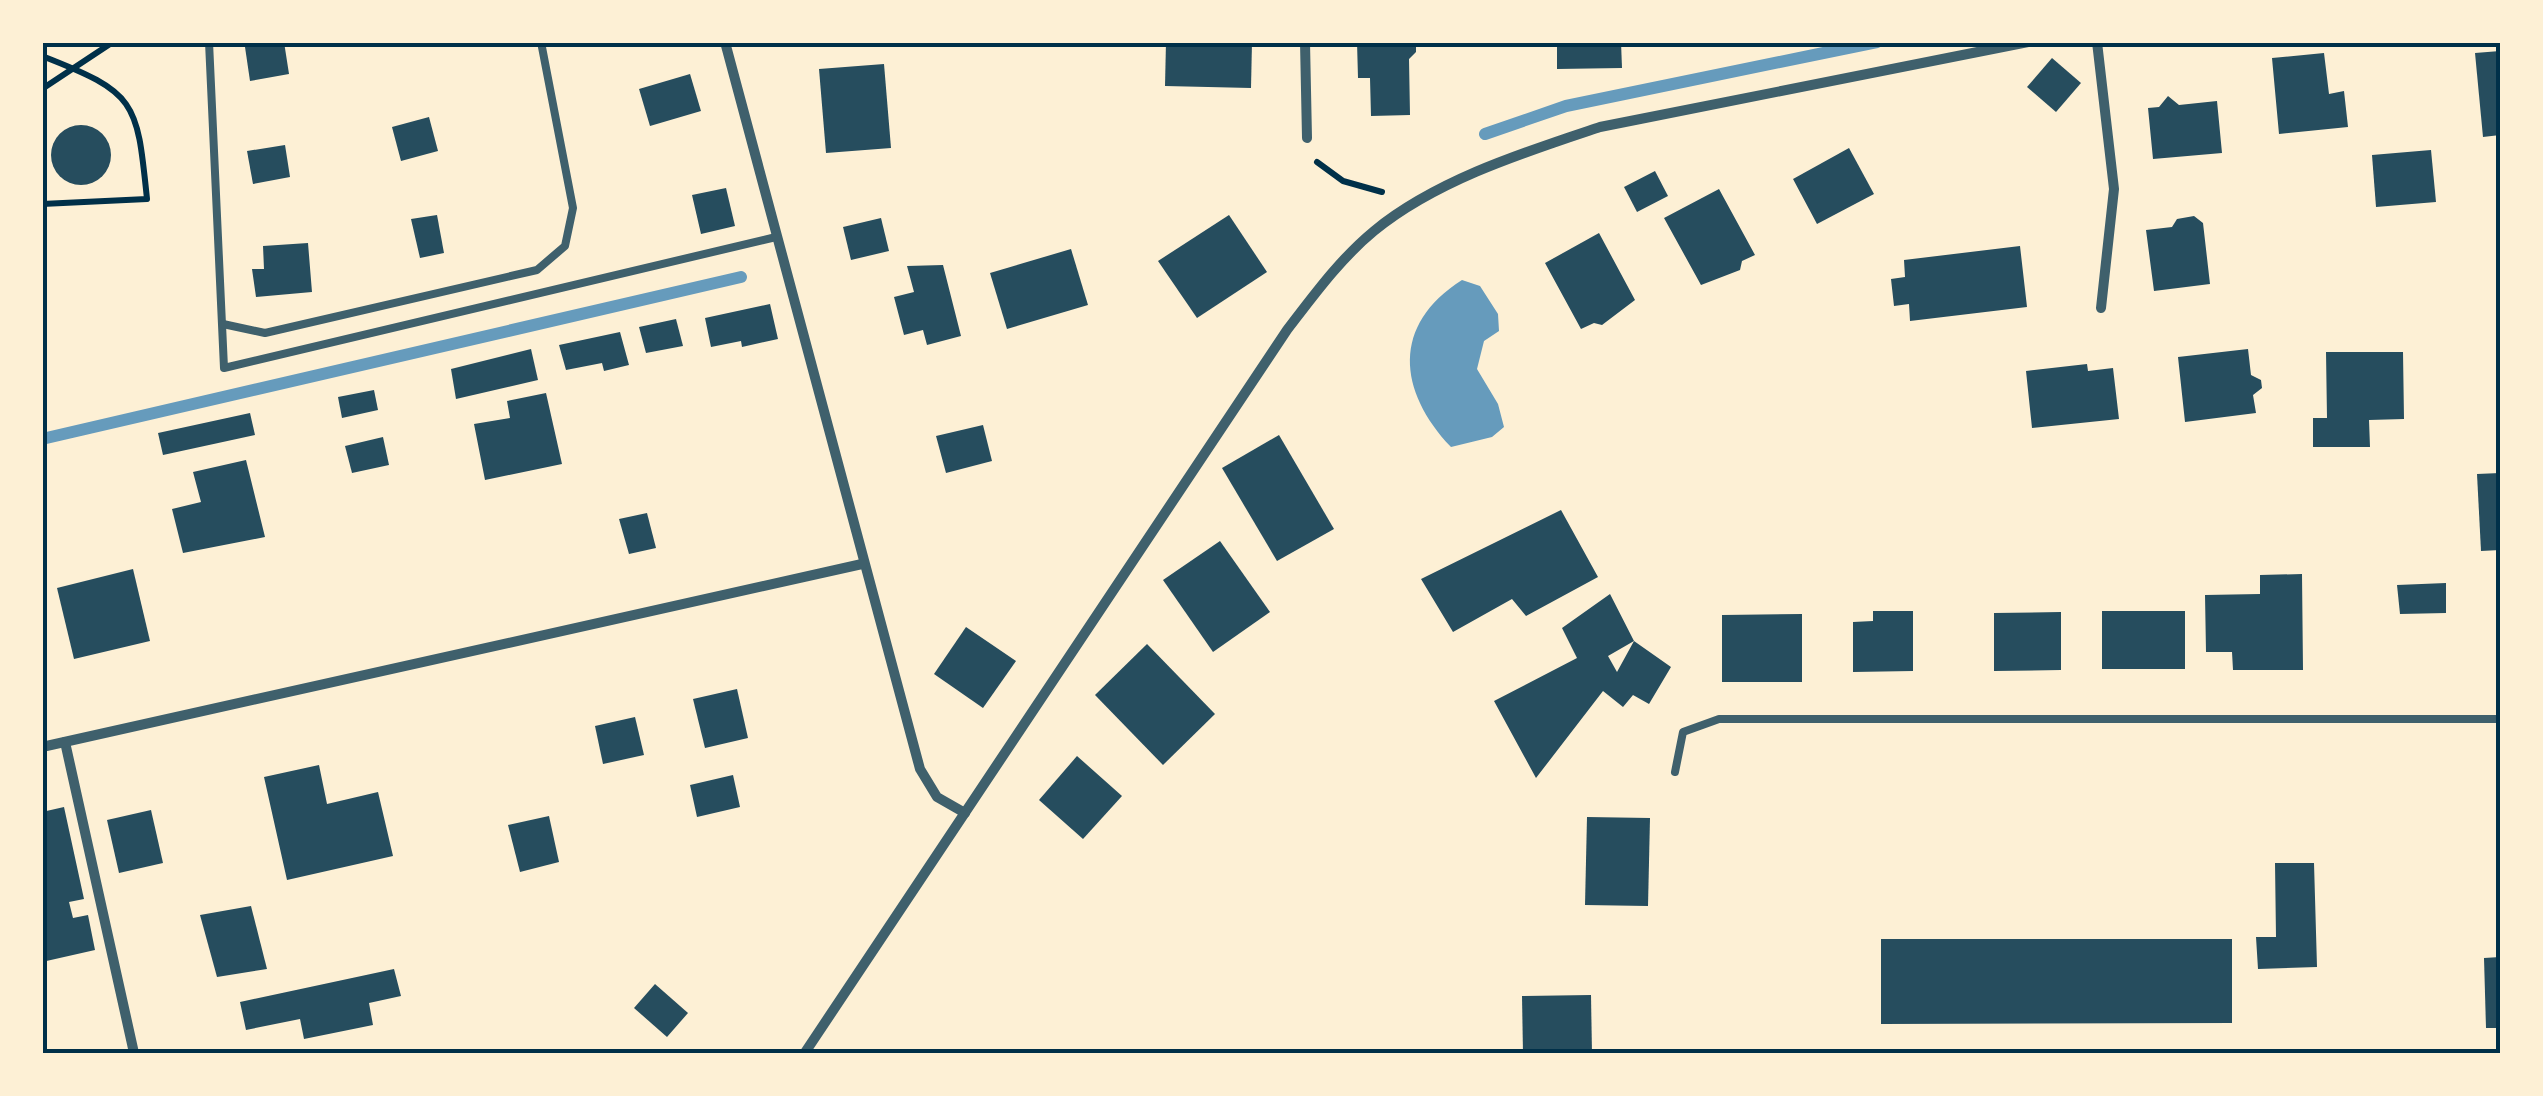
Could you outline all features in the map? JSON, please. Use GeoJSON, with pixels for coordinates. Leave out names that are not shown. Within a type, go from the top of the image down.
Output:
{"type":"FeatureCollection","features":[{"type":"Feature","properties":{"kind":"street"},"geometry":{"type":"LineString","coordinates":[[725,42],[920,769],[937,797],[965,813]]}},
{"type":"Feature","properties":{"kind":"street"},"geometry":{"type":"LineString","coordinates":[[1305,42],[1307,138]]}},
{"type":"Feature","properties":{"kind":"street"},"geometry":{"type":"LineString","coordinates":[[804,1054],[1287,330],[1337,266],[1376,230],[1418,202],[1532,150],[1600,127],[2028,42]]}},
{"type":"Feature","properties":{"kind":"street"},"geometry":{"type":"LineString","coordinates":[[2097,42],[2114,189],[2101,308]]}},
{"type":"Feature","properties":{"kind":"street"},"geometry":{"type":"LineString","coordinates":[[42,748],[862,564]]}},
{"type":"Feature","properties":{"kind":"street"},"geometry":{"type":"LineString","coordinates":[[65,742],[134,1053]]}},
{"type":"Feature","properties":{"kind":"lane"},"geometry":{"type":"LineString","coordinates":[[210,42],[224,368],[776,237]]}},
{"type":"Feature","properties":{"kind":"lane"},"geometry":{"type":"LineString","coordinates":[[223,324],[265,333],[537,270],[564,246],[573,208],[541,42]]}},
{"type":"Feature","properties":{"kind":"lane"},"geometry":{"type":"LineString","coordinates":[[1675,772],[1683,732],[1719,719],[2500,719]]}},
{"type":"Feature","properties":{"kind":"path"},"geometry":{"type":"LineString","coordinates":[[42,89],[113,42]]}},
{"type":"Feature","properties":{"kind":"path"},"geometry":{"type":"LineString","coordinates":[[42,56],[114,87],[139,126],[147,199],[42,204]]}},
{"type":"Feature","properties":{"kind":"path"},"geometry":{"type":"LineString","coordinates":[[1307,138],[1317,162],[1343,181],[1418,202]]}},
{"type":"Feature","properties":{"kind":"water"},"geometry":{"type":"Polygon","coordinates":[[[1462,280],[1480,286],[1498,314],[1499,331],[1484,341],[1477,369],[1498,404],[1504,427],[1492,437],[1451,447],[1420,404],[1410,359],[1413,338],[1423,317],[1462,280]]]}},
{"type":"Feature","properties":{"kind":"building"},"geometry":{"type":"Polygon","coordinates":[[[284,42],[289,74],[250,81],[245,47],[284,42]]]}},
{"type":"Feature","properties":{"kind":"building"},"geometry":{"type":"Polygon","coordinates":[[[1166,42],[1252,42],[1251,88],[1165,86],[1166,42]]]}},
{"type":"Feature","properties":{"kind":"building"},"geometry":{"type":"Polygon","coordinates":[[[1357,42],[1416,42],[1416,52],[1409,59],[1410,115],[1371,116],[1370,78],[1358,78],[1357,42]]]}},
{"type":"Feature","properties":{"kind":"building"},"geometry":{"type":"Polygon","coordinates":[[[1557,42],[1621,42],[1622,68],[1557,69],[1557,42]]]}},
{"type":"Feature","properties":{"kind":"building"},"geometry":{"type":"Polygon","coordinates":[[[2500,51],[2500,135],[2483,137],[2475,53],[2500,51]]]}},
{"type":"Feature","properties":{"kind":"building"},"geometry":{"type":"Polygon","coordinates":[[[2324,53],[2329,94],[2344,91],[2348,127],[2279,134],[2272,58],[2324,53]]]}},
{"type":"Feature","properties":{"kind":"building"},"geometry":{"type":"Polygon","coordinates":[[[2052,58],[2081,83],[2056,112],[2027,87],[2052,58]]]}},
{"type":"Feature","properties":{"kind":"building"},"geometry":{"type":"Polygon","coordinates":[[[884,64],[891,148],[826,153],[819,69],[884,64]]]}},
{"type":"Feature","properties":{"kind":"building"},"geometry":{"type":"Polygon","coordinates":[[[690,74],[701,111],[650,126],[639,89],[690,74]]]}},
{"type":"Feature","properties":{"kind":"building"},"geometry":{"type":"Polygon","coordinates":[[[2168,96],[2179,105],[2217,101],[2222,153],[2153,159],[2148,108],[2159,107],[2168,96]]]}},
{"type":"Feature","properties":{"kind":"building"},"geometry":{"type":"Polygon","coordinates":[[[429,117],[438,151],[401,161],[392,127],[429,117]]]}},
{"type":"Feature","properties":{"kind":"building"},"geometry":{"type":"Polygon","coordinates":[[[81,125],[102,134],[111,155],[102,176],[81,185],[60,176],[51,155],[60,134],[81,125]]]}},
{"type":"Feature","properties":{"kind":"building"},"geometry":{"type":"Polygon","coordinates":[[[285,145],[290,177],[253,184],[247,151],[285,145]]]}},
{"type":"Feature","properties":{"kind":"building"},"geometry":{"type":"Polygon","coordinates":[[[1849,148],[1874,194],[1817,224],[1793,179],[1849,148]]]}},
{"type":"Feature","properties":{"kind":"building"},"geometry":{"type":"Polygon","coordinates":[[[2431,150],[2436,202],[2376,207],[2372,155],[2431,150]]]}},
{"type":"Feature","properties":{"kind":"building"},"geometry":{"type":"Polygon","coordinates":[[[1655,171],[1668,196],[1637,212],[1624,187],[1655,171]]]}},
{"type":"Feature","properties":{"kind":"building"},"geometry":{"type":"Polygon","coordinates":[[[726,188],[735,226],[701,234],[692,195],[726,188]]]}},
{"type":"Feature","properties":{"kind":"building"},"geometry":{"type":"Polygon","coordinates":[[[1719,189],[1755,255],[1742,261],[1740,270],[1701,285],[1664,218],[1719,189]]]}},
{"type":"Feature","properties":{"kind":"building"},"geometry":{"type":"Polygon","coordinates":[[[437,215],[444,253],[420,258],[411,219],[437,215]]]}},
{"type":"Feature","properties":{"kind":"building"},"geometry":{"type":"Polygon","coordinates":[[[1229,215],[1267,272],[1197,318],[1158,261],[1229,215]]]}},
{"type":"Feature","properties":{"kind":"building"},"geometry":{"type":"Polygon","coordinates":[[[2194,216],[2203,223],[2210,284],[2154,291],[2146,230],[2172,227],[2177,219],[2194,216]]]}},
{"type":"Feature","properties":{"kind":"building"},"geometry":{"type":"Polygon","coordinates":[[[881,218],[889,251],[851,260],[843,227],[881,218]]]}},
{"type":"Feature","properties":{"kind":"building"},"geometry":{"type":"Polygon","coordinates":[[[1599,233],[1635,300],[1602,325],[1594,323],[1581,329],[1545,263],[1599,233]]]}},
{"type":"Feature","properties":{"kind":"building"},"geometry":{"type":"Polygon","coordinates":[[[308,243],[312,292],[256,297],[252,269],[264,269],[263,246],[308,243]]]}},
{"type":"Feature","properties":{"kind":"building"},"geometry":{"type":"Polygon","coordinates":[[[2020,246],[2027,307],[1910,321],[1909,304],[1894,306],[1891,279],[1905,277],[1904,260],[2020,246]]]}},
{"type":"Feature","properties":{"kind":"building"},"geometry":{"type":"Polygon","coordinates":[[[1071,249],[1088,305],[1007,329],[990,273],[1071,249]]]}},
{"type":"Feature","properties":{"kind":"building"},"geometry":{"type":"Polygon","coordinates":[[[943,265],[961,336],[927,345],[923,330],[904,335],[894,297],[914,292],[907,266],[943,265]]]}},
{"type":"Feature","properties":{"kind":"building"},"geometry":{"type":"Polygon","coordinates":[[[770,304],[778,339],[742,347],[741,341],[711,347],[705,318],[770,304]]]}},
{"type":"Feature","properties":{"kind":"building"},"geometry":{"type":"Polygon","coordinates":[[[676,319],[683,346],[646,353],[639,327],[676,319]]]}},
{"type":"Feature","properties":{"kind":"building"},"geometry":{"type":"Polygon","coordinates":[[[620,332],[629,365],[604,371],[602,363],[566,370],[559,345],[620,332]]]}},
{"type":"Feature","properties":{"kind":"building"},"geometry":{"type":"Polygon","coordinates":[[[531,349],[538,380],[456,399],[451,369],[531,349]]]}},
{"type":"Feature","properties":{"kind":"building"},"geometry":{"type":"Polygon","coordinates":[[[2248,349],[2251,375],[2261,380],[2262,388],[2253,395],[2256,413],[2185,422],[2178,357],[2248,349]]]}},
{"type":"Feature","properties":{"kind":"building"},"geometry":{"type":"Polygon","coordinates":[[[2326,352],[2403,352],[2404,419],[2369,420],[2370,447],[2313,447],[2313,418],[2327,418],[2326,352]]]}},
{"type":"Feature","properties":{"kind":"building"},"geometry":{"type":"Polygon","coordinates":[[[2087,364],[2088,371],[2113,368],[2119,419],[2032,428],[2026,371],[2087,364]]]}},
{"type":"Feature","properties":{"kind":"building"},"geometry":{"type":"Polygon","coordinates":[[[374,390],[378,410],[342,418],[338,397],[374,390]]]}},
{"type":"Feature","properties":{"kind":"building"},"geometry":{"type":"Polygon","coordinates":[[[546,393],[562,464],[485,480],[474,424],[510,418],[507,401],[546,393]]]}},
{"type":"Feature","properties":{"kind":"building"},"geometry":{"type":"Polygon","coordinates":[[[250,413],[255,435],[163,455],[158,433],[250,413]]]}},
{"type":"Feature","properties":{"kind":"building"},"geometry":{"type":"Polygon","coordinates":[[[983,425],[992,461],[946,473],[936,436],[983,425]]]}},
{"type":"Feature","properties":{"kind":"building"},"geometry":{"type":"Polygon","coordinates":[[[1279,435],[1334,529],[1277,561],[1222,468],[1279,435]]]}},
{"type":"Feature","properties":{"kind":"building"},"geometry":{"type":"Polygon","coordinates":[[[383,437],[389,465],[352,473],[345,446],[383,437]]]}},
{"type":"Feature","properties":{"kind":"building"},"geometry":{"type":"Polygon","coordinates":[[[246,460],[265,537],[183,553],[172,509],[201,502],[193,472],[246,460]]]}},
{"type":"Feature","properties":{"kind":"building"},"geometry":{"type":"Polygon","coordinates":[[[2500,473],[2500,550],[2481,551],[2477,474],[2500,473]]]}},
{"type":"Feature","properties":{"kind":"building"},"geometry":{"type":"Polygon","coordinates":[[[1561,510],[1598,577],[1526,616],[1512,599],[1453,632],[1421,579],[1561,510]]]}},
{"type":"Feature","properties":{"kind":"building"},"geometry":{"type":"Polygon","coordinates":[[[647,513],[656,548],[629,554],[619,519],[647,513]]]}},
{"type":"Feature","properties":{"kind":"building"},"geometry":{"type":"Polygon","coordinates":[[[1220,541],[1270,612],[1213,652],[1163,580],[1220,541]]]}},
{"type":"Feature","properties":{"kind":"building"},"geometry":{"type":"Polygon","coordinates":[[[133,569],[150,641],[74,659],[57,588],[133,569]]]}},
{"type":"Feature","properties":{"kind":"building"},"geometry":{"type":"Polygon","coordinates":[[[2302,574],[2303,670],[2233,670],[2232,652],[2206,652],[2205,595],[2260,594],[2260,575],[2302,574]]]}},
{"type":"Feature","properties":{"kind":"building"},"geometry":{"type":"Polygon","coordinates":[[[2446,583],[2446,613],[2400,614],[2397,585],[2446,583]]]}},
{"type":"Feature","properties":{"kind":"building"},"geometry":{"type":"Polygon","coordinates":[[[1610,594],[1634,641],[1671,667],[1649,704],[1633,695],[1623,707],[1603,691],[1536,778],[1494,701],[1577,658],[1562,628],[1610,594]],[[1634,641],[1608,656],[1617,672],[1634,641]]]}},
{"type":"Feature","properties":{"kind":"building"},"geometry":{"type":"Polygon","coordinates":[[[1873,611],[1913,611],[1913,671],[1853,672],[1853,622],[1873,621],[1873,611]]]}},
{"type":"Feature","properties":{"kind":"building"},"geometry":{"type":"Polygon","coordinates":[[[2102,611],[2185,611],[2185,669],[2102,669],[2102,611]]]}},
{"type":"Feature","properties":{"kind":"building"},"geometry":{"type":"Polygon","coordinates":[[[2061,612],[2061,670],[1994,671],[1994,613],[2061,612]]]}},
{"type":"Feature","properties":{"kind":"building"},"geometry":{"type":"Polygon","coordinates":[[[1802,614],[1802,682],[1722,682],[1722,615],[1802,614]]]}},
{"type":"Feature","properties":{"kind":"building"},"geometry":{"type":"Polygon","coordinates":[[[966,627],[1016,661],[983,708],[934,674],[966,627]]]}},
{"type":"Feature","properties":{"kind":"building"},"geometry":{"type":"Polygon","coordinates":[[[1147,644],[1215,714],[1163,765],[1095,695],[1147,644]]]}},
{"type":"Feature","properties":{"kind":"building"},"geometry":{"type":"Polygon","coordinates":[[[737,689],[748,738],[705,748],[693,699],[737,689]]]}},
{"type":"Feature","properties":{"kind":"building"},"geometry":{"type":"Polygon","coordinates":[[[635,717],[644,755],[603,764],[595,726],[635,717]]]}},
{"type":"Feature","properties":{"kind":"building"},"geometry":{"type":"Polygon","coordinates":[[[1077,756],[1122,796],[1083,839],[1039,800],[1077,756]]]}},
{"type":"Feature","properties":{"kind":"building"},"geometry":{"type":"Polygon","coordinates":[[[319,765],[327,804],[378,792],[393,856],[287,880],[264,777],[319,765]]]}},
{"type":"Feature","properties":{"kind":"building"},"geometry":{"type":"Polygon","coordinates":[[[733,775],[740,807],[697,817],[690,785],[733,775]]]}},
{"type":"Feature","properties":{"kind":"building"},"geometry":{"type":"Polygon","coordinates":[[[64,807],[84,899],[69,902],[73,918],[88,915],[95,950],[42,962],[42,812],[64,807]]]}},
{"type":"Feature","properties":{"kind":"building"},"geometry":{"type":"Polygon","coordinates":[[[151,810],[163,863],[119,873],[107,820],[151,810]]]}},
{"type":"Feature","properties":{"kind":"building"},"geometry":{"type":"Polygon","coordinates":[[[549,816],[559,862],[520,872],[508,825],[549,816]]]}},
{"type":"Feature","properties":{"kind":"building"},"geometry":{"type":"Polygon","coordinates":[[[1587,817],[1650,818],[1648,906],[1585,905],[1587,817]]]}},
{"type":"Feature","properties":{"kind":"building"},"geometry":{"type":"Polygon","coordinates":[[[2275,863],[2314,863],[2317,967],[2258,969],[2256,937],[2276,937],[2275,863]]]}},
{"type":"Feature","properties":{"kind":"building"},"geometry":{"type":"Polygon","coordinates":[[[251,906],[267,969],[217,977],[200,915],[251,906]]]}},
{"type":"Feature","properties":{"kind":"building"},"geometry":{"type":"Polygon","coordinates":[[[1881,939],[2232,939],[2232,1023],[1881,1024],[1881,939]]]}},
{"type":"Feature","properties":{"kind":"building"},"geometry":{"type":"Polygon","coordinates":[[[2500,957],[2500,1028],[2486,1028],[2484,958],[2500,957]]]}},
{"type":"Feature","properties":{"kind":"building"},"geometry":{"type":"Polygon","coordinates":[[[394,969],[401,996],[369,1003],[373,1025],[304,1039],[300,1019],[246,1030],[240,1002],[394,969]]]}},
{"type":"Feature","properties":{"kind":"building"},"geometry":{"type":"Polygon","coordinates":[[[655,984],[688,1013],[667,1037],[634,1008],[655,984]]]}},
{"type":"Feature","properties":{"kind":"building"},"geometry":{"type":"Polygon","coordinates":[[[1591,995],[1592,1054],[1523,1054],[1522,996],[1591,995]]]}},
{"type":"Feature","properties":{"kind":"waterway"},"geometry":{"type":"LineString","coordinates":[[1485,134],[1566,106],[1877,42]]}},
{"type":"Feature","properties":{"kind":"waterway"},"geometry":{"type":"LineString","coordinates":[[42,439],[741,277]]}}]}
